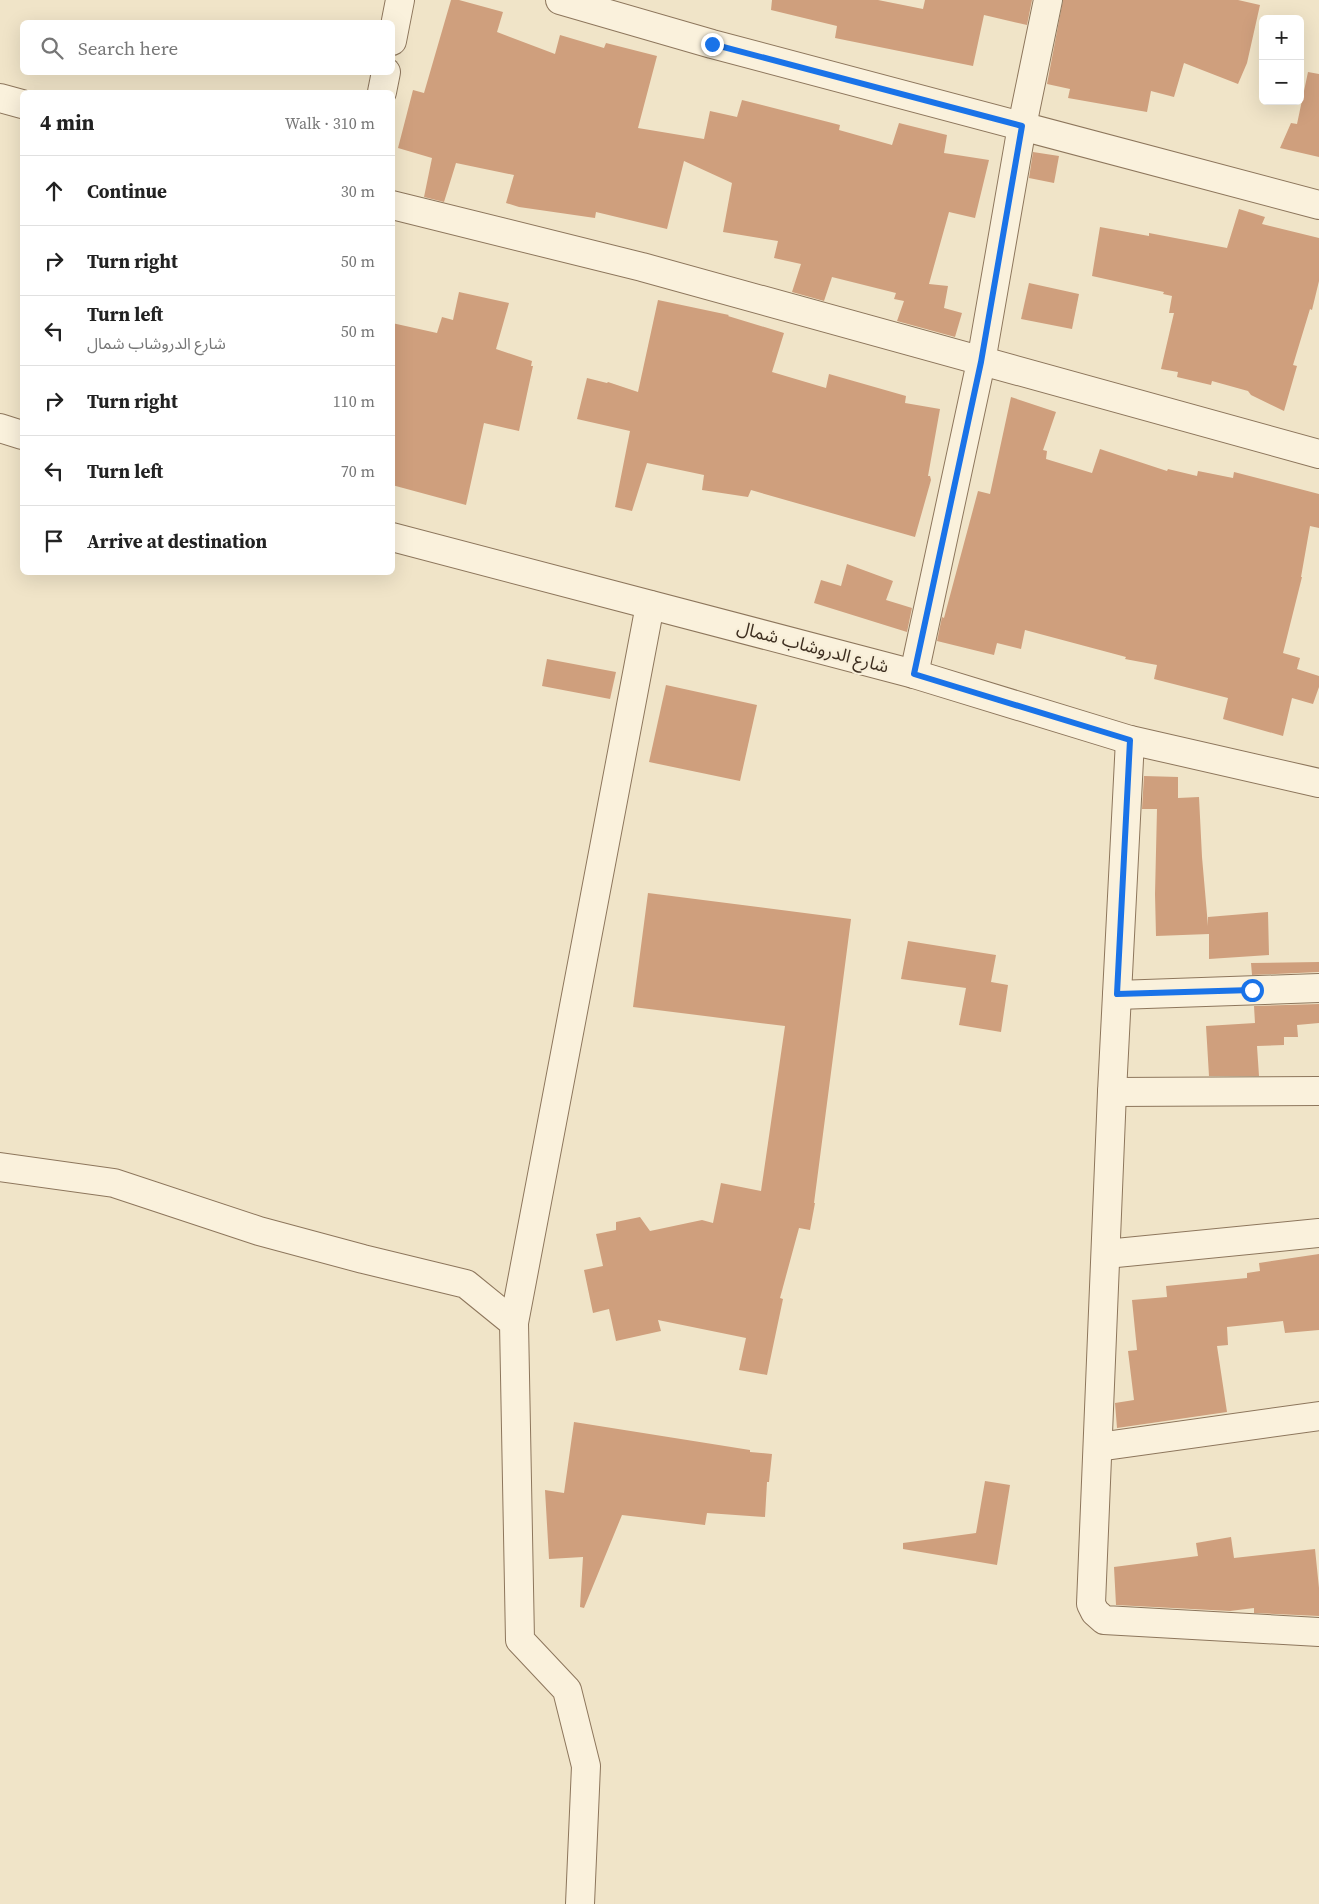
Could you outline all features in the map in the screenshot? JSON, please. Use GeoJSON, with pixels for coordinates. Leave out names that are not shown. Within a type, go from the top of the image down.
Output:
{"type":"FeatureCollection","features":[{"type":"Feature","properties":{"kind":"street"},"geometry":{"type":"LineString","coordinates":[[395,25],[400,0]]}},
{"type":"Feature","properties":{"kind":"street"},"geometry":{"type":"LineString","coordinates":[[560,0],[712,44],[1319,205]]}},
{"type":"Feature","properties":{"kind":"street"},"geometry":{"type":"LineString","coordinates":[[914,674],[981,362],[1022,126],[1048,0]]}},
{"type":"Feature","properties":{"kind":"street"},"geometry":{"type":"LineString","coordinates":[[382,90],[385,75]]}},
{"type":"Feature","properties":{"kind":"street"},"geometry":{"type":"LineString","coordinates":[[0,98],[20,103]]}},
{"type":"Feature","properties":{"kind":"street"},"geometry":{"type":"LineString","coordinates":[[395,206],[642,267],[1319,454]]}},
{"type":"Feature","properties":{"kind":"street"},"geometry":{"type":"LineString","coordinates":[[0,428],[20,434]]}},
{"type":"Feature","properties":{"kind":"street","name":"شارع الدروشاب شمال"},"geometry":{"type":"LineString","coordinates":[[395,538],[914,674],[1130,740],[1319,783]]}},
{"type":"Feature","properties":{"kind":"street"},"geometry":{"type":"LineString","coordinates":[[580,1904],[586,1766],[568,1690],[520,1640],[514,1322],[650,605]]}},
{"type":"Feature","properties":{"kind":"street"},"geometry":{"type":"LineString","coordinates":[[1130,740],[1112,1092],[1091,1604],[1095,1612],[1104,1620],[1319,1632]]}},
{"type":"Feature","properties":{"kind":"street"},"geometry":{"type":"LineString","coordinates":[[1117,994],[1319,988]]}},
{"type":"Feature","properties":{"kind":"street"},"geometry":{"type":"LineString","coordinates":[[1112,1092],[1319,1091]]}},
{"type":"Feature","properties":{"kind":"street"},"geometry":{"type":"LineString","coordinates":[[0,1166],[114,1184],[259,1231],[466,1284],[514,1322]]}},
{"type":"Feature","properties":{"kind":"street"},"geometry":{"type":"LineString","coordinates":[[1106,1254],[1319,1233]]}},
{"type":"Feature","properties":{"kind":"street"},"geometry":{"type":"LineString","coordinates":[[1098,1447],[1319,1416]]}},
{"type":"Feature","properties":{"kind":"building"},"geometry":{"type":"Polygon","coordinates":[[[451,0],[459,0],[503,12],[497,32],[555,54],[560,35],[604,48],[606,43],[657,56],[638,128],[704,139],[710,111],[737,117],[742,100],[840,125],[839,130],[892,145],[899,123],[947,135],[944,153],[989,160],[975,218],[949,212],[929,284],[948,286],[944,308],[962,313],[955,337],[897,321],[904,301],[894,299],[896,293],[832,277],[824,301],[792,292],[801,264],[774,258],[778,241],[723,232],[732,183],[684,161],[667,229],[596,212],[595,218],[519,207],[506,203],[514,175],[456,163],[444,202],[424,197],[432,158],[398,148],[413,90],[424,93],[451,0]]]}},
{"type":"Feature","properties":{"kind":"building"},"geometry":{"type":"Polygon","coordinates":[[[772,0],[878,0],[923,9],[925,0],[1032,0],[1027,25],[984,15],[973,66],[835,38],[837,26],[771,10],[772,0]]]}},
{"type":"Feature","properties":{"kind":"building"},"geometry":{"type":"Polygon","coordinates":[[[1063,0],[1238,0],[1260,5],[1247,63],[1238,84],[1184,63],[1174,97],[1151,91],[1147,112],[1068,98],[1070,89],[1047,84],[1063,0]]]}},
{"type":"Feature","properties":{"kind":"building"},"geometry":{"type":"Polygon","coordinates":[[[1308,72],[1319,74],[1319,157],[1280,148],[1291,123],[1297,124],[1301,105],[1304,105],[1304,91],[1308,72]]]}},
{"type":"Feature","properties":{"kind":"building"},"geometry":{"type":"Polygon","coordinates":[[[1033,152],[1059,156],[1054,183],[1029,178],[1033,152]]]}},
{"type":"Feature","properties":{"kind":"building"},"geometry":{"type":"Polygon","coordinates":[[[1239,209],[1265,217],[1262,224],[1319,238],[1319,281],[1312,310],[1310,309],[1293,365],[1297,366],[1284,411],[1251,395],[1248,391],[1212,381],[1211,385],[1177,377],[1178,372],[1161,369],[1174,313],[1169,313],[1172,296],[1163,294],[1164,292],[1092,276],[1100,227],[1149,236],[1149,233],[1227,248],[1239,209]]]}},
{"type":"Feature","properties":{"kind":"building"},"geometry":{"type":"Polygon","coordinates":[[[1029,283],[1079,294],[1072,329],[1021,319],[1029,283]]]}},
{"type":"Feature","properties":{"kind":"building"},"geometry":{"type":"Polygon","coordinates":[[[459,292],[509,303],[496,349],[532,361],[531,366],[533,366],[519,431],[484,423],[466,505],[395,486],[395,324],[437,333],[442,317],[453,320],[459,292]]]}},
{"type":"Feature","properties":{"kind":"building"},"geometry":{"type":"Polygon","coordinates":[[[658,300],[729,315],[784,333],[772,372],[826,388],[829,374],[906,396],[905,403],[940,409],[928,476],[930,476],[931,480],[915,537],[751,490],[748,497],[702,490],[704,475],[647,463],[632,511],[615,507],[630,431],[577,419],[587,378],[608,382],[638,392],[658,300]]]}},
{"type":"Feature","properties":{"kind":"building"},"geometry":{"type":"Polygon","coordinates":[[[1011,397],[1056,412],[1043,450],[1047,451],[1046,459],[1092,473],[1100,449],[1167,471],[1168,469],[1197,476],[1198,471],[1233,478],[1234,472],[1319,494],[1319,528],[1310,526],[1302,577],[1283,653],[1300,658],[1297,669],[1319,676],[1319,687],[1313,704],[1292,698],[1283,736],[1223,719],[1228,698],[1154,679],[1157,665],[1125,659],[1126,657],[1025,630],[1021,649],[997,643],[994,655],[937,641],[942,617],[944,618],[978,491],[990,494],[1011,397]]]}},
{"type":"Feature","properties":{"kind":"building"},"geometry":{"type":"Polygon","coordinates":[[[847,564],[893,581],[886,600],[912,608],[907,632],[814,603],[821,580],[841,586],[847,564]]]}},
{"type":"Feature","properties":{"kind":"building"},"geometry":{"type":"Polygon","coordinates":[[[547,659],[616,672],[610,699],[542,686],[547,659]]]}},
{"type":"Feature","properties":{"kind":"building"},"geometry":{"type":"Polygon","coordinates":[[[666,685],[757,705],[740,781],[649,762],[666,685]]]}},
{"type":"Feature","properties":{"kind":"building"},"geometry":{"type":"Polygon","coordinates":[[[1144,776],[1178,777],[1178,798],[1199,797],[1208,926],[1208,917],[1268,912],[1269,955],[1209,959],[1209,934],[1156,936],[1157,809],[1142,809],[1144,776]]]}},
{"type":"Feature","properties":{"kind":"building"},"geometry":{"type":"Polygon","coordinates":[[[648,893],[851,919],[815,1203],[810,1230],[799,1228],[780,1298],[783,1299],[767,1375],[739,1370],[746,1338],[658,1320],[661,1331],[616,1341],[609,1309],[593,1313],[584,1270],[603,1266],[596,1234],[616,1230],[616,1222],[640,1217],[650,1231],[702,1220],[713,1223],[721,1183],[761,1191],[785,1026],[633,1007],[648,893]]]}},
{"type":"Feature","properties":{"kind":"building"},"geometry":{"type":"Polygon","coordinates":[[[908,941],[996,955],[991,982],[1008,985],[1001,1032],[959,1025],[966,988],[901,979],[908,941]]]}},
{"type":"Feature","properties":{"kind":"building"},"geometry":{"type":"Polygon","coordinates":[[[1319,962],[1319,972],[1252,975],[1251,963],[1319,962]]]}},
{"type":"Feature","properties":{"kind":"building"},"geometry":{"type":"Polygon","coordinates":[[[1319,1004],[1319,1023],[1297,1025],[1298,1037],[1284,1037],[1284,1045],[1257,1046],[1259,1076],[1209,1076],[1206,1026],[1255,1023],[1254,1006],[1319,1004]]]}},
{"type":"Feature","properties":{"kind":"building"},"geometry":{"type":"Polygon","coordinates":[[[1319,1254],[1319,1330],[1285,1333],[1283,1321],[1227,1327],[1228,1345],[1217,1346],[1227,1412],[1117,1428],[1115,1403],[1134,1400],[1128,1351],[1137,1350],[1132,1300],[1167,1297],[1166,1286],[1247,1278],[1247,1273],[1260,1271],[1259,1263],[1319,1254]]]}},
{"type":"Feature","properties":{"kind":"building"},"geometry":{"type":"Polygon","coordinates":[[[574,1422],[750,1450],[750,1452],[772,1454],[769,1482],[767,1482],[765,1517],[707,1513],[705,1525],[622,1515],[584,1608],[580,1607],[583,1557],[549,1559],[545,1490],[564,1493],[574,1422]]]}},
{"type":"Feature","properties":{"kind":"building"},"geometry":{"type":"Polygon","coordinates":[[[985,1481],[1010,1485],[997,1565],[903,1549],[903,1543],[976,1533],[985,1481]]]}},
{"type":"Feature","properties":{"kind":"building"},"geometry":{"type":"Polygon","coordinates":[[[1231,1537],[1234,1558],[1315,1549],[1319,1588],[1319,1616],[1254,1613],[1254,1608],[1230,1611],[1116,1605],[1114,1567],[1198,1556],[1196,1543],[1231,1537]]]}},
{"type":"Feature","properties":{"kind":"route"},"geometry":{"type":"LineString","coordinates":[[712,44],[1022,126],[981,362],[914,674],[1130,740],[1117,994],[1252,990]]}}]}
